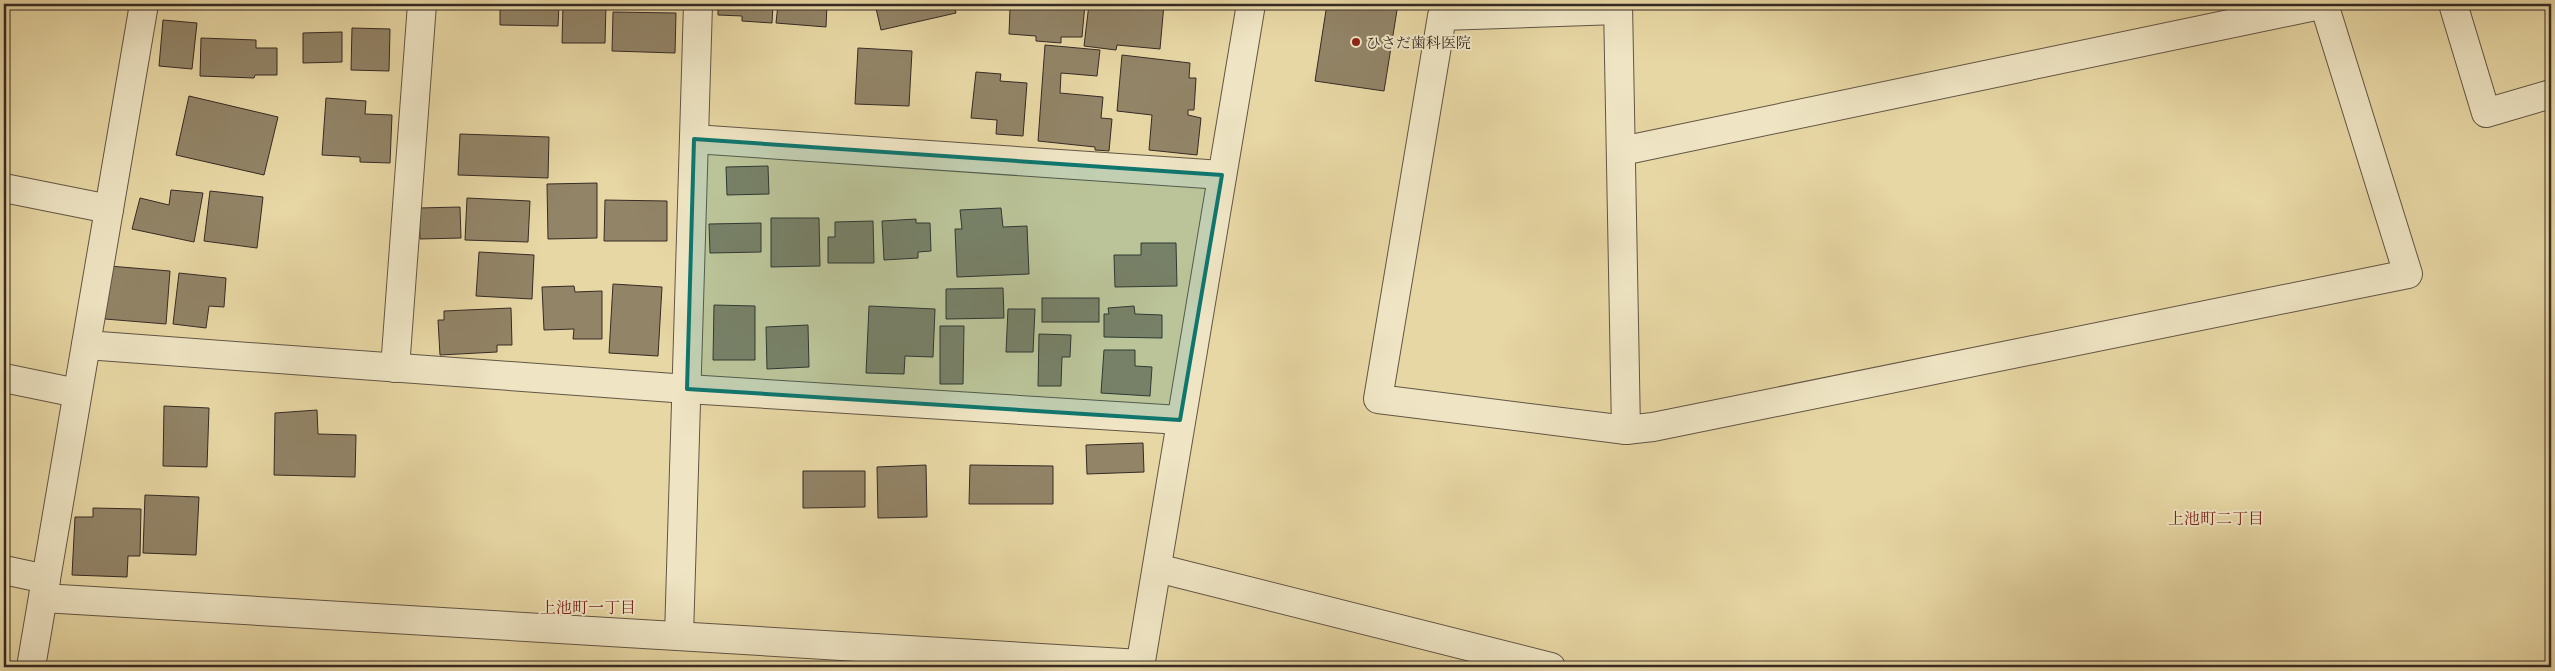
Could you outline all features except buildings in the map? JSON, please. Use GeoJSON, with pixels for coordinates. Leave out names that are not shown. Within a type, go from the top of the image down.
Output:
{"type":"FeatureCollection","features":[{"type":"Feature","properties":{"kind":"street"},"geometry":{"type":"LineString","coordinates":[[31,667],[144,4]]}},
{"type":"Feature","properties":{"kind":"street"},"geometry":{"type":"LineString","coordinates":[[395,368],[422,4]]}},
{"type":"Feature","properties":{"kind":"street"},"geometry":{"type":"LineString","coordinates":[[679,636],[698,4]]}},
{"type":"Feature","properties":{"kind":"street"},"geometry":{"type":"LineString","coordinates":[[4,570],[45,588],[679,636],[1140,666],[1251,4]]}},
{"type":"Feature","properties":{"kind":"street"},"geometry":{"type":"LineString","coordinates":[[1622,151],[2324,4],[2408,274],[1663,426],[1626,430],[1378,399],[1442,16],[1618,7],[1626,430]]}},
{"type":"Feature","properties":{"kind":"street"},"geometry":{"type":"LineString","coordinates":[[2453,4],[2486,113],[2551,94]]}},
{"type":"Feature","properties":{"kind":"street"},"geometry":{"type":"LineString","coordinates":[[694,139],[1222,175]]}},
{"type":"Feature","properties":{"kind":"street"},"geometry":{"type":"LineString","coordinates":[[4,188],[109,208]]}},
{"type":"Feature","properties":{"kind":"street"},"geometry":{"type":"LineString","coordinates":[[86,345],[687,389],[1180,420]]}},
{"type":"Feature","properties":{"kind":"street"},"geometry":{"type":"LineString","coordinates":[[4,378],[78,393]]}},
{"type":"Feature","properties":{"kind":"street"},"geometry":{"type":"LineString","coordinates":[[1157,568],[1551,667]]}},
{"type":"Feature","properties":{"kind":"highlighted area"},"geometry":{"type":"Polygon","coordinates":[[[694,139],[1222,175],[1180,420],[687,389],[694,139]]]}},
{"type":"Feature","properties":{"kind":"place","name":"ひさだ歯科医院"},"geometry":{"type":"Point","coordinates":[1356,42]}},
{"type":"Feature","properties":{"kind":"district","name":"上池町二丁目"},"geometry":{"type":"Point","coordinates":[2216,518]}},
{"type":"Feature","properties":{"kind":"district","name":"上池町一丁目"},"geometry":{"type":"Point","coordinates":[588,607]}}]}
